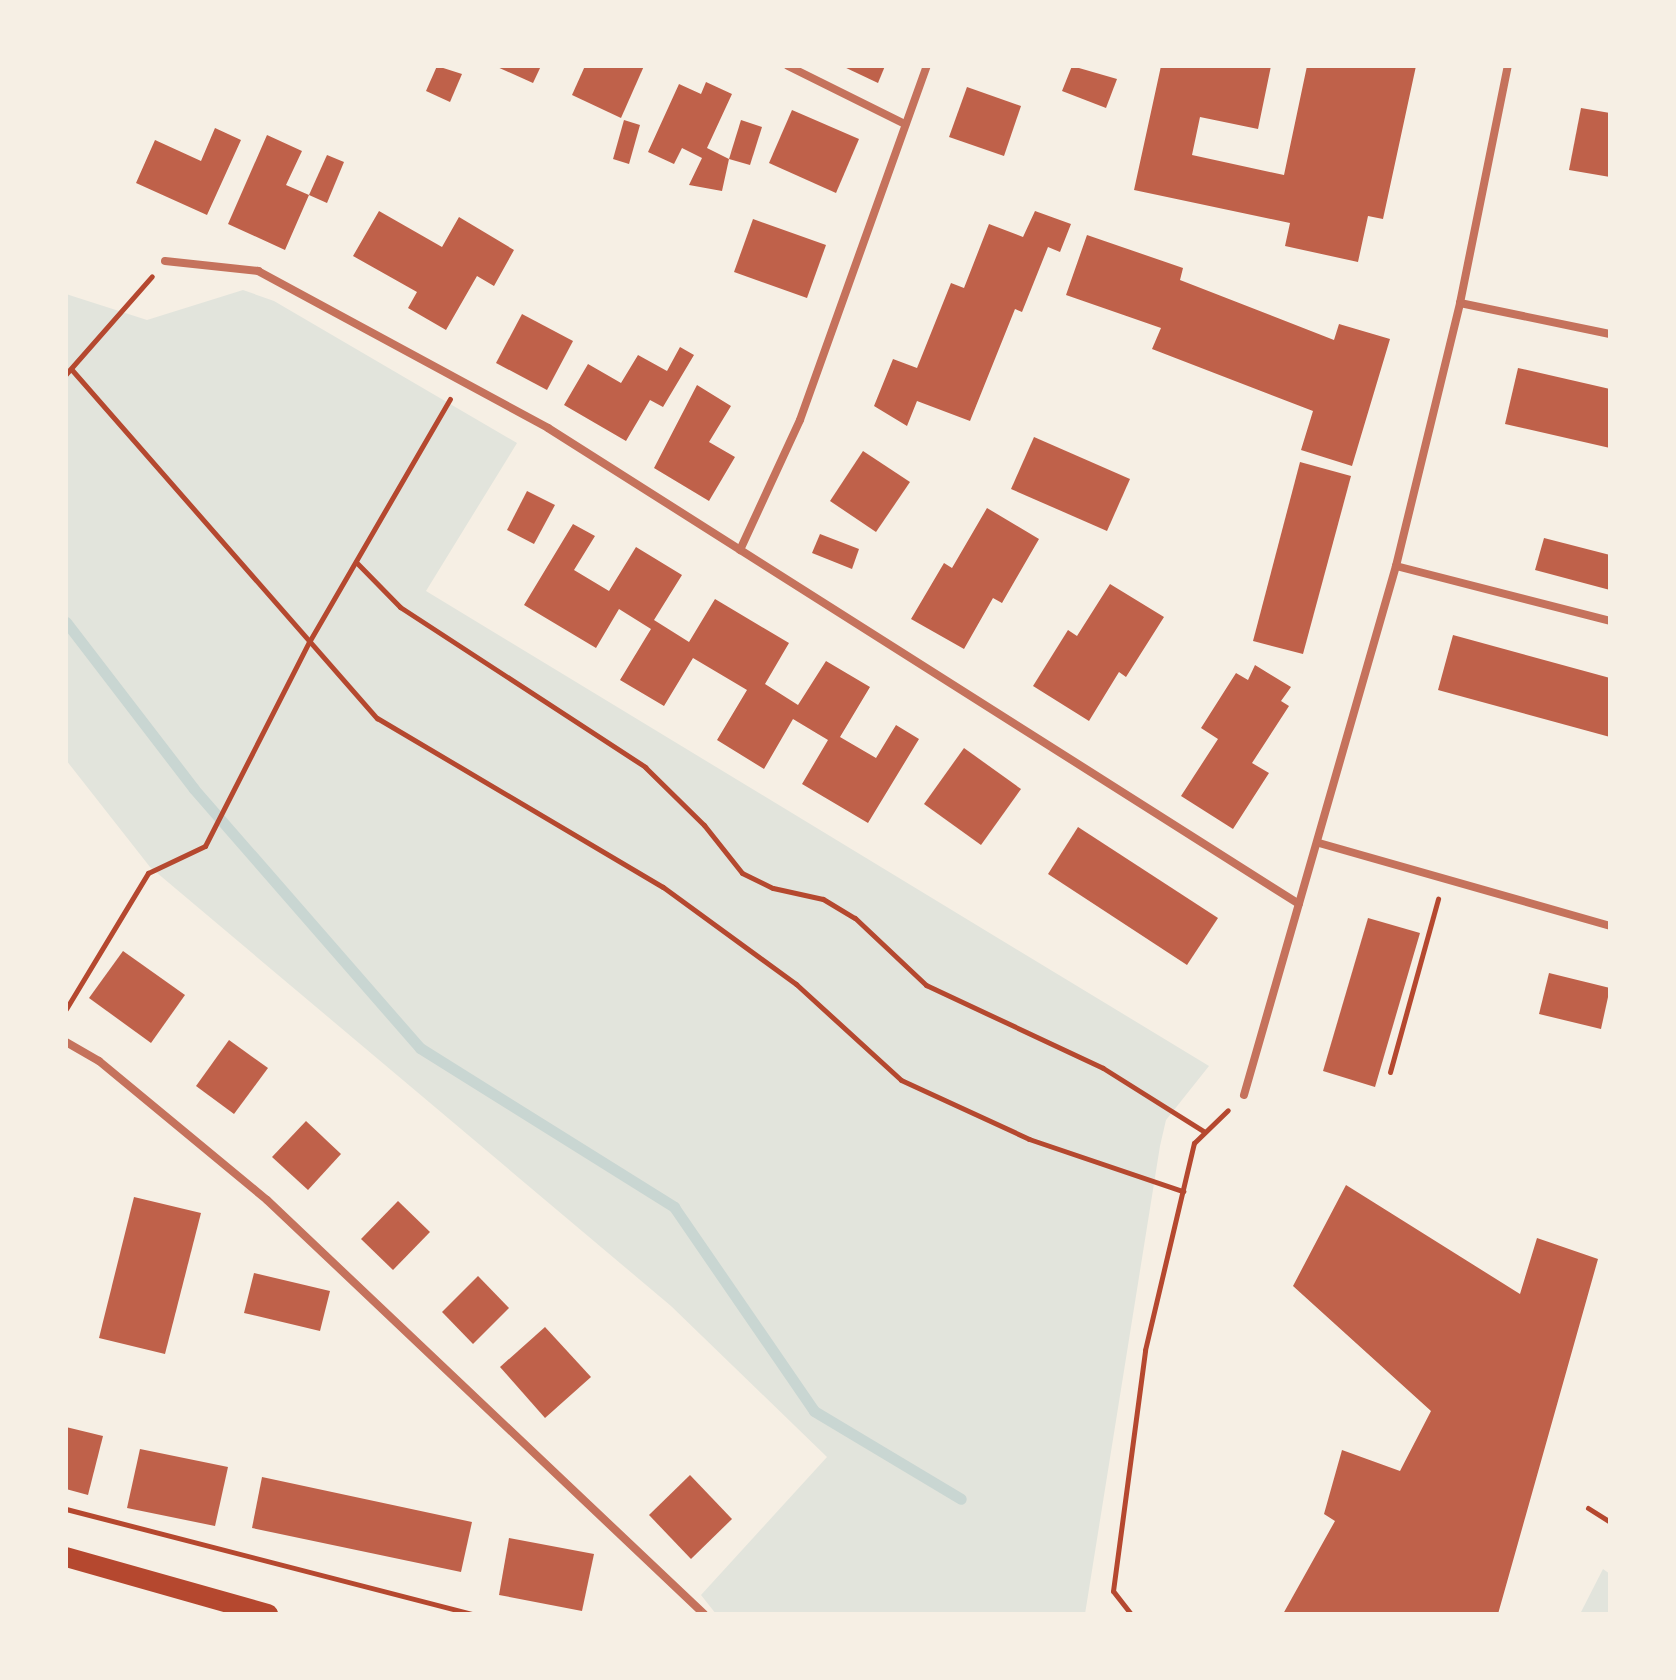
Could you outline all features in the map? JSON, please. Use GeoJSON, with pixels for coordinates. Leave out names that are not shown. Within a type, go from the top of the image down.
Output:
{"type":"FeatureCollection","features":[{"type":"Feature","properties":{"kind":"main road"},"geometry":{"type":"LineString","coordinates":[[66,1557],[268,1614]]}},
{"type":"Feature","properties":{"kind":"street"},"geometry":{"type":"LineString","coordinates":[[788,66],[905,124]]}},
{"type":"Feature","properties":{"kind":"street"},"geometry":{"type":"LineString","coordinates":[[740,550],[800,420],[927,66]]}},
{"type":"Feature","properties":{"kind":"street"},"geometry":{"type":"LineString","coordinates":[[1244,1095],[1319,843],[1396,566],[1460,303],[1508,66]]}},
{"type":"Feature","properties":{"kind":"street"},"geometry":{"type":"LineString","coordinates":[[165,261],[258,271],[548,428],[1299,904]]}},
{"type":"Feature","properties":{"kind":"street"},"geometry":{"type":"LineString","coordinates":[[1460,303],[1610,334]]}},
{"type":"Feature","properties":{"kind":"street"},"geometry":{"type":"LineString","coordinates":[[1396,566],[1610,621]]}},
{"type":"Feature","properties":{"kind":"street"},"geometry":{"type":"LineString","coordinates":[[1319,843],[1610,926]]}},
{"type":"Feature","properties":{"kind":"street"},"geometry":{"type":"LineString","coordinates":[[66,1042],[99,1061],[267,1200],[704,1614]]}},
{"type":"Feature","properties":{"kind":"path"},"geometry":{"type":"LineString","coordinates":[[165,261],[69,372],[377,718],[663,887],[796,984],[901,1080],[1029,1139],[1183,1191]]}},
{"type":"Feature","properties":{"kind":"path"},"geometry":{"type":"LineString","coordinates":[[66,1009],[148,873],[205,846],[309,642],[461,381]]}},
{"type":"Feature","properties":{"kind":"path"},"geometry":{"type":"LineString","coordinates":[[356,562],[400,607],[645,767],[704,825],[742,873],[773,888],[823,899],[855,918],[926,985],[1103,1068],[1205,1132]]}},
{"type":"Feature","properties":{"kind":"path"},"geometry":{"type":"LineString","coordinates":[[1390,1072],[1444,879]]}},
{"type":"Feature","properties":{"kind":"path"},"geometry":{"type":"LineString","coordinates":[[1131,1614],[1113,1591],[1145,1350],[1194,1143],[1244,1095]]}},
{"type":"Feature","properties":{"kind":"path"},"geometry":{"type":"LineString","coordinates":[[1588,1508],[1610,1522]]}},
{"type":"Feature","properties":{"kind":"path"},"geometry":{"type":"LineString","coordinates":[[66,1509],[473,1614]]}},
{"type":"Feature","properties":{"kind":"shaded area"},"geometry":{"type":"Polygon","coordinates":[[[243,290],[274,301],[517,443],[426,591],[1209,1066],[1166,1120],[1160,1146],[1085,1614],[716,1614],[701,1595],[827,1457],[671,1306],[150,867],[66,760],[66,294],[147,320],[243,290]]]}},
{"type":"Feature","properties":{"kind":"shaded area"},"geometry":{"type":"Polygon","coordinates":[[[1603,1569],[1610,1574],[1610,1614],[1580,1614],[1603,1569]]]}},
{"type":"Feature","properties":{"kind":"building"},"geometry":{"type":"Polygon","coordinates":[[[437,66],[462,74],[450,102],[426,91],[437,66]]]}},
{"type":"Feature","properties":{"kind":"building"},"geometry":{"type":"Polygon","coordinates":[[[495,66],[541,66],[533,83],[495,66]]]}},
{"type":"Feature","properties":{"kind":"building"},"geometry":{"type":"Polygon","coordinates":[[[585,66],[644,66],[621,118],[572,95],[585,66]]]}},
{"type":"Feature","properties":{"kind":"building"},"geometry":{"type":"Polygon","coordinates":[[[842,66],[885,66],[878,83],[842,66]]]}},
{"type":"Feature","properties":{"kind":"building"},"geometry":{"type":"Polygon","coordinates":[[[1072,66],[1117,79],[1106,108],[1062,91],[1072,66]]]}},
{"type":"Feature","properties":{"kind":"building"},"geometry":{"type":"Polygon","coordinates":[[[1161,66],[1271,66],[1258,129],[1200,117],[1192,155],[1284,175],[1307,66],[1416,66],[1383,219],[1368,216],[1358,262],[1285,246],[1290,223],[1134,190],[1161,66]]]}},
{"type":"Feature","properties":{"kind":"building"},"geometry":{"type":"Polygon","coordinates":[[[706,82],[732,94],[707,148],[729,159],[722,191],[689,185],[702,158],[682,148],[674,164],[648,152],[679,84],[701,94],[706,82]]]}},
{"type":"Feature","properties":{"kind":"building"},"geometry":{"type":"Polygon","coordinates":[[[967,87],[1021,106],[1004,156],[949,137],[967,87]]]}},
{"type":"Feature","properties":{"kind":"building"},"geometry":{"type":"Polygon","coordinates":[[[1581,108],[1610,113],[1610,177],[1569,170],[1581,108]]]}},
{"type":"Feature","properties":{"kind":"building"},"geometry":{"type":"Polygon","coordinates":[[[792,110],[859,139],[836,193],[769,163],[792,110]]]}},
{"type":"Feature","properties":{"kind":"building"},"geometry":{"type":"Polygon","coordinates":[[[624,120],[640,125],[629,164],[613,159],[624,120]]]}},
{"type":"Feature","properties":{"kind":"building"},"geometry":{"type":"Polygon","coordinates":[[[741,120],[762,127],[750,165],[729,159],[741,120]]]}},
{"type":"Feature","properties":{"kind":"building"},"geometry":{"type":"Polygon","coordinates":[[[215,128],[241,140],[207,215],[136,183],[155,140],[201,161],[215,128]]]}},
{"type":"Feature","properties":{"kind":"building"},"geometry":{"type":"Polygon","coordinates":[[[267,135],[302,151],[286,185],[309,195],[285,250],[228,224],[267,135]]]}},
{"type":"Feature","properties":{"kind":"building"},"geometry":{"type":"Polygon","coordinates":[[[327,155],[344,162],[327,203],[309,195],[327,155]]]}},
{"type":"Feature","properties":{"kind":"building"},"geometry":{"type":"Polygon","coordinates":[[[379,211],[442,247],[459,217],[514,250],[494,286],[477,276],[446,330],[408,308],[417,292],[353,256],[379,211]]]}},
{"type":"Feature","properties":{"kind":"building"},"geometry":{"type":"Polygon","coordinates":[[[1035,211],[1071,224],[1060,252],[1048,247],[1022,312],[1015,309],[970,421],[917,401],[907,426],[874,406],[893,359],[917,368],[951,283],[964,288],[989,224],[1023,237],[1035,211]]]}},
{"type":"Feature","properties":{"kind":"building"},"geometry":{"type":"Polygon","coordinates":[[[753,219],[826,245],[807,298],[734,272],[753,219]]]}},
{"type":"Feature","properties":{"kind":"building"},"geometry":{"type":"Polygon","coordinates":[[[1087,235],[1183,268],[1180,280],[1334,340],[1339,324],[1390,339],[1352,466],[1301,450],[1313,411],[1152,349],[1161,328],[1066,295],[1087,235]]]}},
{"type":"Feature","properties":{"kind":"building"},"geometry":{"type":"Polygon","coordinates":[[[522,314],[573,341],[547,390],[496,363],[522,314]]]}},
{"type":"Feature","properties":{"kind":"building"},"geometry":{"type":"Polygon","coordinates":[[[680,347],[694,355],[663,407],[650,400],[626,441],[564,405],[588,364],[621,383],[638,355],[667,371],[680,347]]]}},
{"type":"Feature","properties":{"kind":"building"},"geometry":{"type":"Polygon","coordinates":[[[1518,368],[1610,389],[1610,448],[1505,424],[1518,368]]]}},
{"type":"Feature","properties":{"kind":"building"},"geometry":{"type":"Polygon","coordinates":[[[697,385],[731,406],[709,442],[735,457],[709,501],[654,468],[697,385]]]}},
{"type":"Feature","properties":{"kind":"building"},"geometry":{"type":"Polygon","coordinates":[[[1034,437],[1130,479],[1107,531],[1011,489],[1034,437]]]}},
{"type":"Feature","properties":{"kind":"building"},"geometry":{"type":"Polygon","coordinates":[[[863,451],[910,482],[876,532],[830,501],[863,451]]]}},
{"type":"Feature","properties":{"kind":"building"},"geometry":{"type":"Polygon","coordinates":[[[1300,462],[1351,476],[1303,654],[1253,641],[1300,462]]]}},
{"type":"Feature","properties":{"kind":"building"},"geometry":{"type":"Polygon","coordinates":[[[527,491],[555,505],[534,544],[507,530],[527,491]]]}},
{"type":"Feature","properties":{"kind":"building"},"geometry":{"type":"Polygon","coordinates":[[[987,508],[1039,539],[1002,603],[993,598],[964,649],[911,619],[944,563],[952,568],[987,508]]]}},
{"type":"Feature","properties":{"kind":"building"},"geometry":{"type":"Polygon","coordinates":[[[573,524],[595,536],[574,570],[609,591],[636,547],[682,575],[654,620],[689,642],[715,599],[789,643],[765,684],[798,705],[826,661],[870,687],[840,737],[876,758],[896,725],[919,739],[868,823],[802,784],[828,740],[793,719],[764,769],[717,740],[747,690],[693,658],[664,706],[620,680],[651,629],[619,609],[596,648],[524,605],[573,524]]]}},
{"type":"Feature","properties":{"kind":"building"},"geometry":{"type":"Polygon","coordinates":[[[820,534],[859,549],[852,569],[812,553],[820,534]]]}},
{"type":"Feature","properties":{"kind":"building"},"geometry":{"type":"Polygon","coordinates":[[[1544,538],[1610,555],[1610,590],[1535,570],[1544,538]]]}},
{"type":"Feature","properties":{"kind":"building"},"geometry":{"type":"Polygon","coordinates":[[[1110,584],[1164,617],[1126,677],[1119,672],[1089,721],[1033,686],[1068,630],[1077,636],[1110,584]]]}},
{"type":"Feature","properties":{"kind":"building"},"geometry":{"type":"Polygon","coordinates":[[[1453,635],[1610,678],[1610,737],[1438,690],[1453,635]]]}},
{"type":"Feature","properties":{"kind":"building"},"geometry":{"type":"Polygon","coordinates":[[[1255,665],[1291,687],[1281,701],[1289,706],[1252,763],[1269,773],[1233,829],[1181,796],[1218,739],[1201,728],[1236,673],[1248,680],[1255,665]]]}},
{"type":"Feature","properties":{"kind":"building"},"geometry":{"type":"Polygon","coordinates":[[[964,748],[1021,789],[981,845],[924,804],[964,748]]]}},
{"type":"Feature","properties":{"kind":"building"},"geometry":{"type":"Polygon","coordinates":[[[1078,827],[1218,918],[1187,965],[1048,874],[1078,827]]]}},
{"type":"Feature","properties":{"kind":"building"},"geometry":{"type":"Polygon","coordinates":[[[1368,918],[1420,933],[1375,1087],[1323,1071],[1368,918]]]}},
{"type":"Feature","properties":{"kind":"building"},"geometry":{"type":"Polygon","coordinates":[[[123,951],[185,995],[151,1043],[89,998],[123,951]]]}},
{"type":"Feature","properties":{"kind":"building"},"geometry":{"type":"Polygon","coordinates":[[[1549,973],[1610,988],[1601,1029],[1539,1014],[1549,973]]]}},
{"type":"Feature","properties":{"kind":"building"},"geometry":{"type":"Polygon","coordinates":[[[229,1040],[268,1068],[234,1114],[196,1086],[229,1040]]]}},
{"type":"Feature","properties":{"kind":"building"},"geometry":{"type":"Polygon","coordinates":[[[306,1121],[341,1154],[308,1190],[272,1157],[306,1121]]]}},
{"type":"Feature","properties":{"kind":"building"},"geometry":{"type":"Polygon","coordinates":[[[1346,1185],[1520,1294],[1537,1238],[1598,1259],[1498,1614],[1283,1614],[1335,1521],[1324,1514],[1342,1450],[1400,1471],[1431,1411],[1293,1286],[1346,1185]]]}},
{"type":"Feature","properties":{"kind":"building"},"geometry":{"type":"Polygon","coordinates":[[[134,1197],[201,1213],[165,1354],[99,1338],[134,1197]]]}},
{"type":"Feature","properties":{"kind":"building"},"geometry":{"type":"Polygon","coordinates":[[[398,1201],[430,1232],[393,1270],[361,1239],[398,1201]]]}},
{"type":"Feature","properties":{"kind":"building"},"geometry":{"type":"Polygon","coordinates":[[[254,1273],[330,1291],[320,1331],[244,1313],[254,1273]]]}},
{"type":"Feature","properties":{"kind":"building"},"geometry":{"type":"Polygon","coordinates":[[[478,1276],[509,1308],[473,1344],[442,1312],[478,1276]]]}},
{"type":"Feature","properties":{"kind":"building"},"geometry":{"type":"Polygon","coordinates":[[[545,1327],[591,1377],[545,1418],[500,1367],[545,1327]]]}},
{"type":"Feature","properties":{"kind":"building"},"geometry":{"type":"Polygon","coordinates":[[[66,1427],[103,1436],[88,1495],[66,1489],[66,1427]]]}},
{"type":"Feature","properties":{"kind":"building"},"geometry":{"type":"Polygon","coordinates":[[[140,1449],[228,1467],[215,1526],[127,1508],[140,1449]]]}},
{"type":"Feature","properties":{"kind":"building"},"geometry":{"type":"Polygon","coordinates":[[[690,1475],[732,1519],[691,1559],[649,1515],[690,1475]]]}},
{"type":"Feature","properties":{"kind":"building"},"geometry":{"type":"Polygon","coordinates":[[[262,1477],[472,1522],[461,1572],[252,1528],[262,1477]]]}},
{"type":"Feature","properties":{"kind":"building"},"geometry":{"type":"Polygon","coordinates":[[[509,1538],[594,1554],[582,1611],[499,1595],[509,1538]]]}},
{"type":"Feature","properties":{"kind":"waterway"},"geometry":{"type":"LineString","coordinates":[[66,622],[194,789],[420,1048],[674,1207],[814,1411],[961,1499]]}}]}
